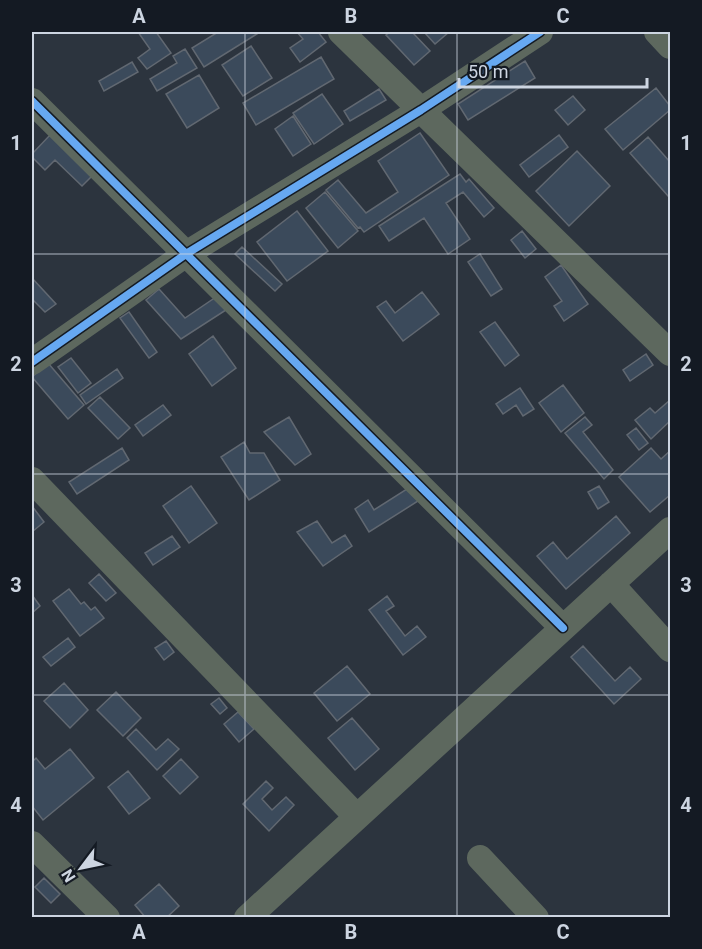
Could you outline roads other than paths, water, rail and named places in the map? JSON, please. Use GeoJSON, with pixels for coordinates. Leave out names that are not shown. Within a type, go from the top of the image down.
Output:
{"type":"FeatureCollection","features":[{"type":"Feature","properties":{"kind":"street"},"geometry":{"type":"LineString","coordinates":[[341,32],[670,353]]}},
{"type":"Feature","properties":{"kind":"street"},"geometry":{"type":"LineString","coordinates":[[32,362],[186,254],[421,110],[540,32]]}},
{"type":"Feature","properties":{"kind":"street"},"geometry":{"type":"LineString","coordinates":[[657,32],[670,46]]}},
{"type":"Feature","properties":{"kind":"street"},"geometry":{"type":"LineString","coordinates":[[32,101],[563,628]]}},
{"type":"Feature","properties":{"kind":"street"},"geometry":{"type":"LineString","coordinates":[[32,480],[357,817]]}},
{"type":"Feature","properties":{"kind":"street"},"geometry":{"type":"LineString","coordinates":[[247,918],[670,530]]}},
{"type":"Feature","properties":{"kind":"street"},"geometry":{"type":"LineString","coordinates":[[611,584],[670,649]]}},
{"type":"Feature","properties":{"kind":"street"},"geometry":{"type":"LineString","coordinates":[[32,844],[107,918]]}},
{"type":"Feature","properties":{"kind":"street"},"geometry":{"type":"LineString","coordinates":[[480,858],[536,918]]}}]}
